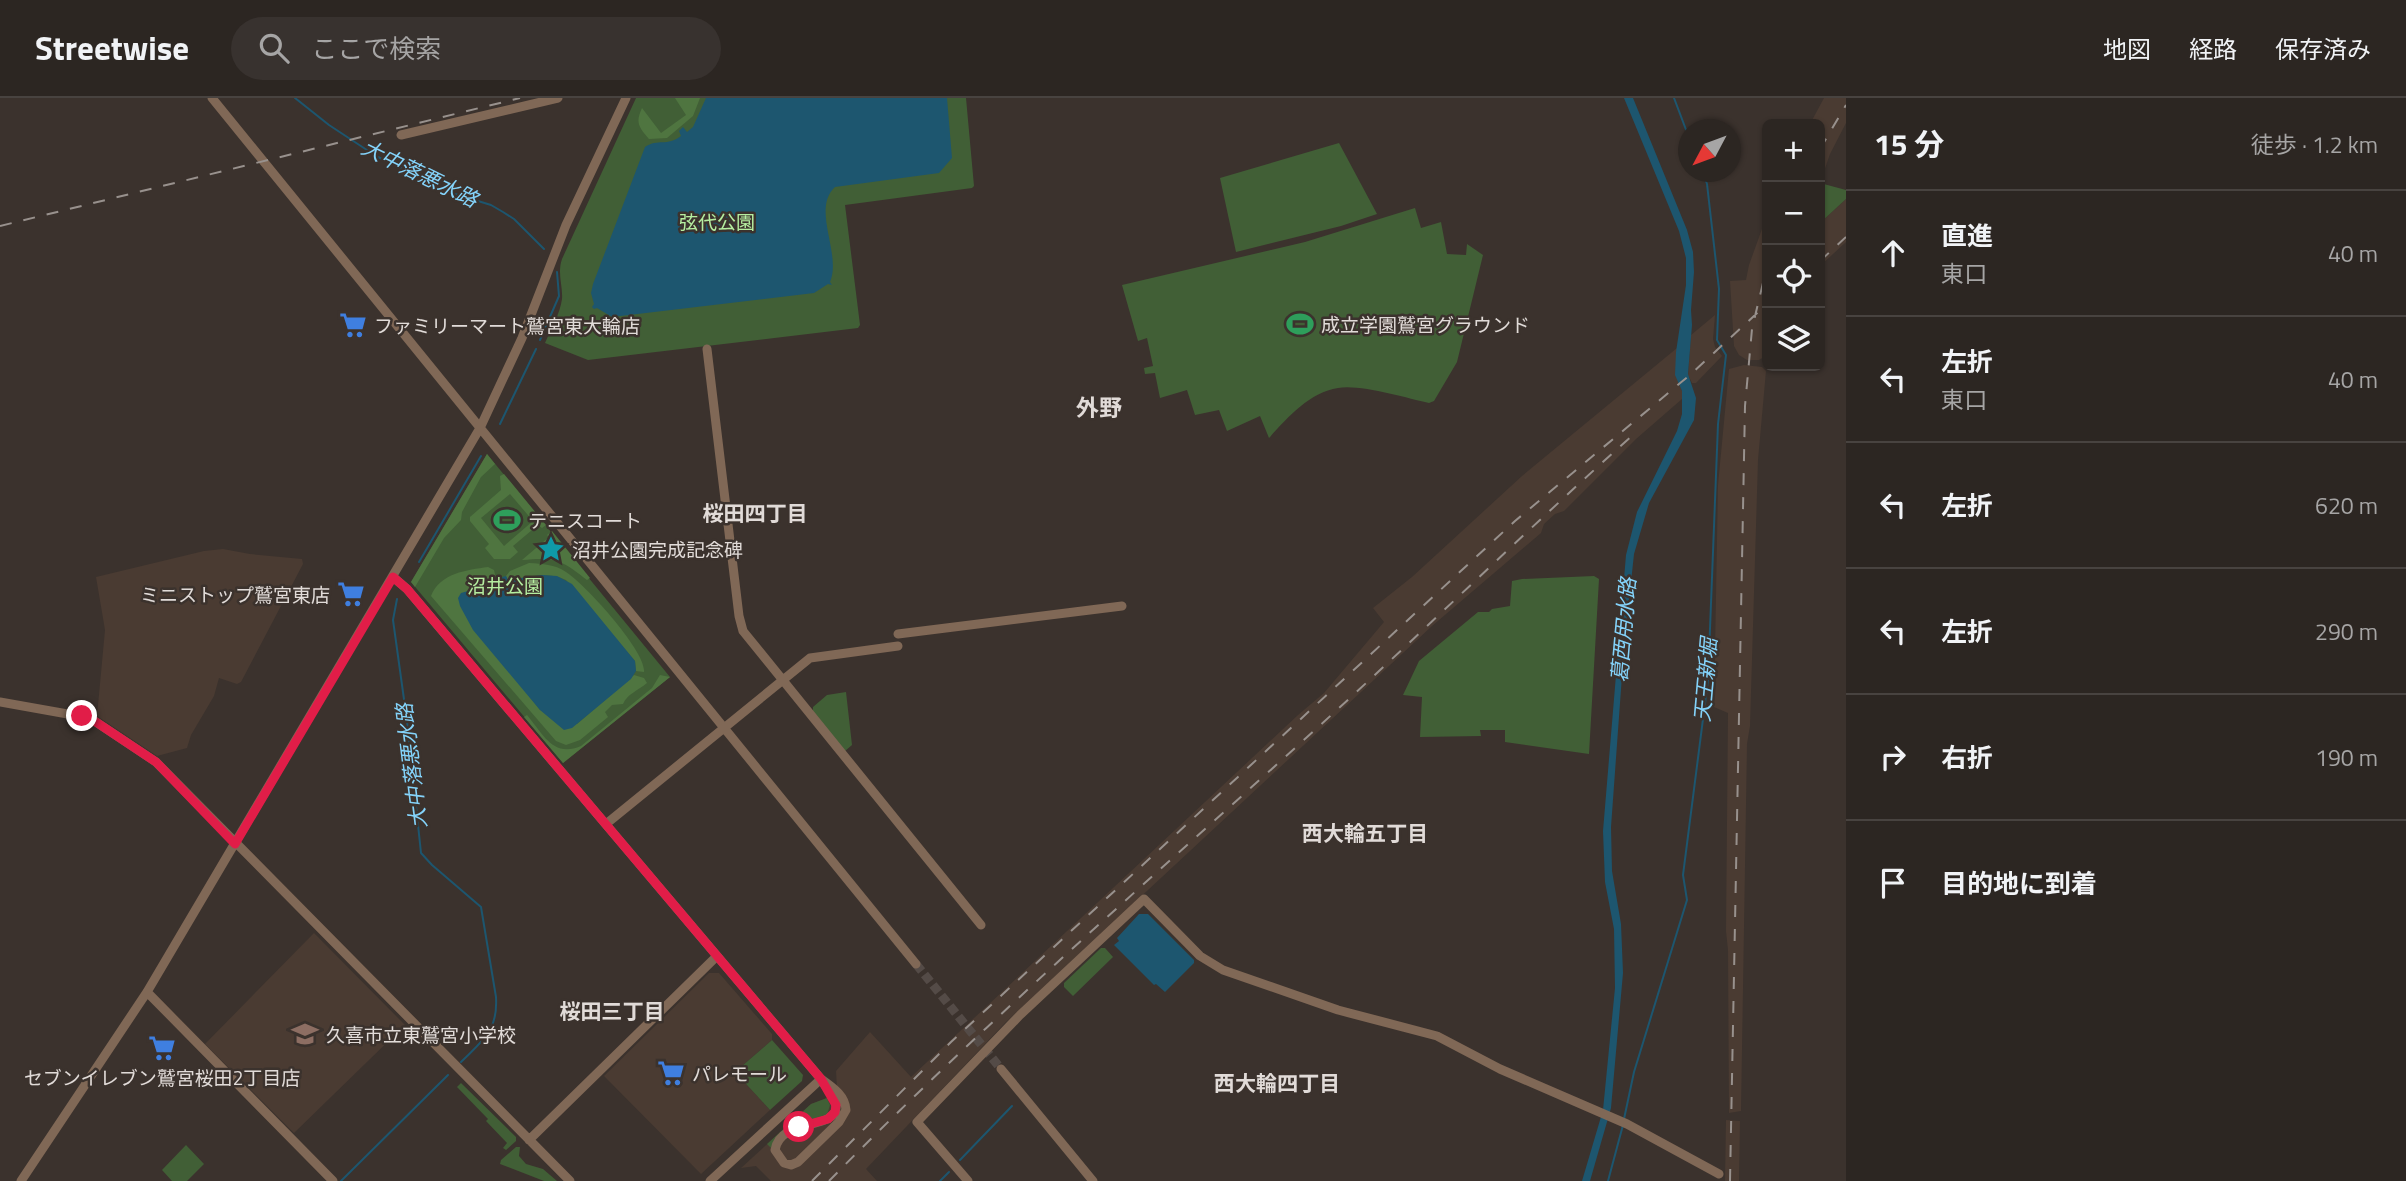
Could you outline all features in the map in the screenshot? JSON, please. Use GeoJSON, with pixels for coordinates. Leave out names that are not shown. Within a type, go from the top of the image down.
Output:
{"type":"FeatureCollection","features":[{"type":"Feature","properties":{"kind":"street"},"geometry":{"type":"LineString","coordinates":[[212,98],[916,964]]}},
{"type":"Feature","properties":{"kind":"street"},"geometry":{"type":"LineString","coordinates":[[401,135],[558,98]]}},
{"type":"Feature","properties":{"kind":"street"},"geometry":{"type":"LineString","coordinates":[[22,1181],[147,992],[480,429],[523,338],[566,225],[626,98]]}},
{"type":"Feature","properties":{"kind":"street"},"geometry":{"type":"LineString","coordinates":[[707,349],[741,625],[747,638],[981,925]]}},
{"type":"Feature","properties":{"kind":"street"},"geometry":{"type":"LineString","coordinates":[[393,577],[413,596],[821,1079],[839,1094],[845,1104],[845,1113],[798,1162],[791,1165],[785,1163],[775,1150],[779,1140],[790,1130],[828,1119],[835,1112],[836,1105],[821,1079]]}},
{"type":"Feature","properties":{"kind":"street"},"geometry":{"type":"LineString","coordinates":[[898,634],[1122,606]]}},
{"type":"Feature","properties":{"kind":"street"},"geometry":{"type":"LineString","coordinates":[[606,824],[814,657],[898,646]]}},
{"type":"Feature","properties":{"kind":"street"},"geometry":{"type":"LineString","coordinates":[[0,702],[90,718],[156,762],[570,1181]]}},
{"type":"Feature","properties":{"kind":"street"},"geometry":{"type":"LineString","coordinates":[[968,1181],[917,1122],[1020,1015],[1144,899],[1200,956],[1223,971],[1338,1010],[1437,1036],[1500,1069],[1614,1118],[1718,1174]]}},
{"type":"Feature","properties":{"kind":"street"},"geometry":{"type":"LineString","coordinates":[[529,1140],[717,956]]}},
{"type":"Feature","properties":{"kind":"street"},"geometry":{"type":"LineString","coordinates":[[147,992],[333,1181]]}},
{"type":"Feature","properties":{"kind":"street"},"geometry":{"type":"LineString","coordinates":[[1001,1069],[1093,1181]]}},
{"type":"Feature","properties":{"kind":"street"},"geometry":{"type":"LineString","coordinates":[[710,1181],[821,1079]]}},
{"type":"Feature","properties":{"kind":"shaded area"},"geometry":{"type":"Polygon","coordinates":[[[1824,98],[1846,98],[1846,123],[1825,168],[1825,119],[1813,119],[1824,98]]]}},
{"type":"Feature","properties":{"kind":"shaded area"},"geometry":{"type":"Polygon","coordinates":[[[1846,199],[1846,242],[1825,261],[1825,245],[1825,218],[1846,199]]]}},
{"type":"Feature","properties":{"kind":"shaded area"},"geometry":{"type":"Polygon","coordinates":[[[1762,229],[1762,358],[1759,360],[1747,360],[1739,355],[1734,346],[1730,281],[1746,280],[1762,229]]]}},
{"type":"Feature","properties":{"kind":"shaded area"},"geometry":{"type":"Polygon","coordinates":[[[1715,315],[1713,339],[1722,356],[1696,383],[1692,383],[1688,375],[1691,335],[1715,315]]]}},
{"type":"Feature","properties":{"kind":"shaded area"},"geometry":{"type":"Polygon","coordinates":[[[1677,348],[1682,399],[1636,439],[1564,511],[1555,514],[1544,524],[1541,533],[1432,626],[1006,1022],[866,1169],[877,1181],[771,1181],[756,1166],[741,1168],[811,1104],[827,1098],[837,1088],[836,1071],[870,1032],[911,1077],[1324,693],[1384,622],[1373,608],[1412,577],[1522,476],[1677,348]]]}},
{"type":"Feature","properties":{"kind":"shaded area"},"geometry":{"type":"Polygon","coordinates":[[[1744,365],[1762,367],[1762,371],[1766,371],[1758,460],[1750,726],[1747,744],[1741,1111],[1729,1113],[1726,931],[1728,713],[1714,707],[1718,485],[1729,369],[1744,365]]]}},
{"type":"Feature","properties":{"kind":"shaded area"},"geometry":{"type":"Polygon","coordinates":[[[223,549],[302,559],[303,564],[241,682],[237,684],[219,678],[214,696],[191,735],[187,748],[157,756],[97,716],[105,630],[96,577],[204,551],[223,549]]]}},
{"type":"Feature","properties":{"kind":"shaded area","name":"久喜市立東鷲宮小学校"},"geometry":{"type":"Polygon","coordinates":[[[314,933],[405,1025],[294,1133],[205,1044],[314,933]]]}},
{"type":"Feature","properties":{"kind":"shaded area","name":"パレモール"},"geometry":{"type":"Polygon","coordinates":[[[709,973],[719,973],[772,1034],[772,1040],[735,1072],[770,1110],[701,1174],[604,1076],[709,973]]]}},
{"type":"Feature","properties":{"kind":"shaded area"},"geometry":{"type":"Polygon","coordinates":[[[1726,1120],[1740,1121],[1739,1181],[1725,1181],[1726,1120]]]}},
{"type":"Feature","properties":{"kind":"green space","name":"弦代公園"},"geometry":{"type":"Polygon","coordinates":[[[636,98],[966,98],[974,186],[845,205],[860,325],[858,328],[588,360],[545,343],[561,305],[562,259],[636,98]]]}},
{"type":"Feature","properties":{"kind":"green space"},"geometry":{"type":"Polygon","coordinates":[[[675,98],[700,98],[693,116],[667,138],[649,139],[639,125],[642,108],[661,133],[686,115],[675,98]]]}},
{"type":"Feature","properties":{"kind":"green space"},"geometry":{"type":"Polygon","coordinates":[[[1339,143],[1377,214],[1341,226],[1236,252],[1220,178],[1339,143]]]}},
{"type":"Feature","properties":{"kind":"green space"},"geometry":{"type":"Polygon","coordinates":[[[1825,184],[1846,190],[1846,199],[1825,218],[1825,184]]]}},
{"type":"Feature","properties":{"kind":"green space","name":"成立学園鷲宮グラウンド"},"geometry":{"type":"Polygon","coordinates":[[[1415,208],[1421,228],[1441,222],[1447,254],[1466,255],[1467,244],[1483,255],[1457,362],[1434,401],[1429,403],[1358,388],[1328,390],[1291,414],[1269,438],[1260,416],[1227,431],[1219,410],[1195,415],[1187,390],[1160,398],[1155,373],[1145,374],[1144,368],[1153,366],[1147,338],[1138,341],[1122,285],[1305,242],[1415,208]]]}},
{"type":"Feature","properties":{"kind":"green space","name":"沼井公園"},"geometry":{"type":"Polygon","coordinates":[[[487,454],[670,677],[563,763],[411,582],[487,454]]]}},
{"type":"Feature","properties":{"kind":"green space"},"geometry":{"type":"Polygon","coordinates":[[[487,454],[495,464],[481,477],[462,512],[461,520],[444,538],[415,587],[411,582],[487,454]]]}},
{"type":"Feature","properties":{"kind":"green space"},"geometry":{"type":"Polygon","coordinates":[[[504,474],[546,525],[542,528],[538,525],[513,546],[518,552],[510,559],[494,559],[485,548],[489,544],[470,521],[470,517],[501,490],[500,476],[504,474]],[[510,494],[481,518],[504,546],[533,521],[510,494]]]}},
{"type":"Feature","properties":{"kind":"green space"},"geometry":{"type":"Polygon","coordinates":[[[552,531],[590,578],[587,580],[550,559],[522,560],[549,537],[547,535],[552,531]]]}},
{"type":"Feature","properties":{"kind":"green space"},"geometry":{"type":"Polygon","coordinates":[[[529,563],[562,569],[586,589],[636,649],[644,672],[636,671],[635,661],[566,580],[544,575],[507,581],[506,576],[510,571],[529,563]]]}},
{"type":"Feature","properties":{"kind":"green space"},"geometry":{"type":"Polygon","coordinates":[[[488,567],[494,570],[520,684],[540,710],[577,724],[634,675],[644,678],[647,683],[630,695],[623,704],[612,705],[605,712],[608,717],[580,740],[566,745],[556,741],[431,596],[435,588],[447,578],[463,571],[488,567]]]}},
{"type":"Feature","properties":{"kind":"green space"},"geometry":{"type":"Polygon","coordinates":[[[1594,576],[1599,579],[1589,754],[1505,742],[1505,730],[1480,730],[1481,736],[1420,737],[1422,697],[1403,695],[1419,661],[1478,612],[1510,606],[1512,581],[1594,576]]]}},
{"type":"Feature","properties":{"kind":"green space"},"geometry":{"type":"Polygon","coordinates":[[[660,675],[670,677],[563,763],[524,717],[527,715],[556,746],[571,749],[581,746],[652,688],[660,675]]]}},
{"type":"Feature","properties":{"kind":"green space"},"geometry":{"type":"Polygon","coordinates":[[[846,692],[852,745],[845,751],[813,711],[813,707],[827,695],[846,692]]]}},
{"type":"Feature","properties":{"kind":"green space"},"geometry":{"type":"Polygon","coordinates":[[[1101,948],[1105,948],[1113,957],[1073,996],[1064,987],[1064,983],[1101,948]]]}},
{"type":"Feature","properties":{"kind":"green space"},"geometry":{"type":"Polygon","coordinates":[[[772,1040],[803,1075],[802,1081],[770,1110],[735,1072],[772,1040]]]}},
{"type":"Feature","properties":{"kind":"green space"},"geometry":{"type":"Polygon","coordinates":[[[461,1083],[516,1137],[516,1141],[506,1150],[503,1148],[507,1143],[457,1087],[461,1083]]]}},
{"type":"Feature","properties":{"kind":"green space"},"geometry":{"type":"Polygon","coordinates":[[[827,1098],[830,1105],[827,1115],[794,1125],[780,1134],[771,1148],[767,1144],[811,1104],[827,1098]]]}},
{"type":"Feature","properties":{"kind":"green space"},"geometry":{"type":"Polygon","coordinates":[[[186,1145],[204,1164],[187,1181],[172,1181],[162,1170],[186,1145]]]}},
{"type":"Feature","properties":{"kind":"green space"},"geometry":{"type":"Polygon","coordinates":[[[516,1147],[520,1147],[519,1156],[526,1164],[543,1169],[557,1181],[544,1181],[500,1164],[516,1147]]]}},
{"type":"Feature","properties":{"kind":"water","name":"弦代公園"},"geometry":{"type":"Polygon","coordinates":[[[706,98],[947,98],[952,158],[939,173],[835,187],[828,196],[826,207],[832,285],[828,284],[814,293],[612,317],[597,308],[594,309],[591,293],[593,284],[645,147],[676,139],[681,136],[679,131],[683,127],[687,132],[693,127],[706,98]]]}},
{"type":"Feature","properties":{"kind":"water","name":"葛西用水路"},"geometry":{"type":"Polygon","coordinates":[[[1624,98],[1633,98],[1687,230],[1693,252],[1688,374],[1696,398],[1694,420],[1649,503],[1634,554],[1611,827],[1612,871],[1621,924],[1623,973],[1611,1108],[1590,1181],[1582,1181],[1603,1110],[1615,988],[1614,929],[1605,882],[1603,831],[1626,555],[1637,512],[1677,431],[1682,414],[1682,391],[1675,375],[1686,285],[1686,258],[1679,231],[1624,98]]]}},
{"type":"Feature","properties":{"kind":"water"},"geometry":{"type":"Polygon","coordinates":[[[542,575],[557,576],[572,584],[635,661],[636,671],[631,679],[572,728],[564,730],[540,710],[473,630],[458,598],[461,593],[496,583],[496,579],[506,576],[508,580],[542,575]]]}},
{"type":"Feature","properties":{"kind":"water"},"geometry":{"type":"Polygon","coordinates":[[[1139,914],[1148,914],[1194,960],[1165,992],[1154,985],[1114,945],[1139,914]]]}},
{"type":"Feature","properties":{"kind":"waterway","name":"大中落悪水路"},"geometry":{"type":"LineString","coordinates":[[295,98],[329,125],[376,156],[452,193],[491,205],[503,212],[514,219],[544,249]]}},
{"type":"Feature","properties":{"kind":"waterway","name":"天王新堀"},"geometry":{"type":"LineString","coordinates":[[1674,98],[1682,119]]}},
{"type":"Feature","properties":{"kind":"waterway","name":"天王新堀"},"geometry":{"type":"LineString","coordinates":[[1624,1119],[1634,1072],[1687,900],[1683,875],[1708,680],[1718,424],[1726,355],[1717,340],[1719,289],[1706,182]]}},
{"type":"Feature","properties":{"kind":"waterway","name":"大中落悪水路"},"geometry":{"type":"LineString","coordinates":[[540,340],[559,296],[557,272]]}},
{"type":"Feature","properties":{"kind":"waterway","name":"大中落悪水路"},"geometry":{"type":"LineString","coordinates":[[500,424],[536,349]]}},
{"type":"Feature","properties":{"kind":"waterway","name":"大中落悪水路"},"geometry":{"type":"LineString","coordinates":[[419,562],[481,456]]}},
{"type":"Feature","properties":{"kind":"waterway","name":"大中落悪水路"},"geometry":{"type":"LineString","coordinates":[[397,599],[393,620],[421,853],[481,907],[496,997],[492,1027],[461,1062]]}},
{"type":"Feature","properties":{"kind":"waterway","name":"大中落悪水路"},"geometry":{"type":"LineString","coordinates":[[341,1181],[448,1075]]}},
{"type":"Feature","properties":{"kind":"waterway"},"geometry":{"type":"LineString","coordinates":[[960,1160],[1012,1106]]}},
{"type":"Feature","properties":{"kind":"waterway","name":"天王新堀"},"geometry":{"type":"LineString","coordinates":[[1608,1181],[1623,1125]]}},
{"type":"Feature","properties":{"kind":"waterway"},"geometry":{"type":"LineString","coordinates":[[940,1181],[949,1172]]}},
{"type":"Feature","properties":{"kind":"tunnel"},"geometry":{"type":"LineString","coordinates":[[916,964],[1001,1069]]}},
{"type":"Feature","properties":{"kind":"railway"},"geometry":{"type":"LineString","coordinates":[[0,226],[520,98]]}},
{"type":"Feature","properties":{"kind":"railway"},"geometry":{"type":"LineString","coordinates":[[1825,141],[1846,105]]}},
{"type":"Feature","properties":{"kind":"railway"},"geometry":{"type":"LineString","coordinates":[[1825,256],[1846,237]]}},
{"type":"Feature","properties":{"kind":"railway"},"geometry":{"type":"LineString","coordinates":[[1730,1181],[1745,406],[1752,329],[1762,287]]}},
{"type":"Feature","properties":{"kind":"railway"},"geometry":{"type":"LineString","coordinates":[[812,1181],[951,1042],[1515,521],[1691,374],[1763,308]]}},
{"type":"Feature","properties":{"kind":"railway"},"geometry":{"type":"LineString","coordinates":[[829,1181],[1004,1011],[1347,700],[1634,434]]}},
{"type":"Feature","properties":{"kind":"place","name":"成立学園鷲宮グラウンド"},"geometry":{"type":"Point","coordinates":[1300,324]}},
{"type":"Feature","properties":{"kind":"place","name":"ファミリーマート鷲宮東大輪店"},"geometry":{"type":"Point","coordinates":[353,325]}},
{"type":"Feature","properties":{"kind":"place","name":"テニスコート"},"geometry":{"type":"Point","coordinates":[507,520]}},
{"type":"Feature","properties":{"kind":"place","name":"沼井公園完成記念碑"},"geometry":{"type":"Point","coordinates":[551,549]}},
{"type":"Feature","properties":{"kind":"place","name":"ミニストップ鷲宮東店"},"geometry":{"type":"Point","coordinates":[351,594]}},
{"type":"Feature","properties":{"kind":"place","name":"久喜市立東鷲宮小学校"},"geometry":{"type":"Point","coordinates":[305,1034]}},
{"type":"Feature","properties":{"kind":"place","name":"セブンイレブン鷲宮桜田2丁目店"},"geometry":{"type":"Point","coordinates":[162,1048]}},
{"type":"Feature","properties":{"kind":"place","name":"パレモール"},"geometry":{"type":"Point","coordinates":[671,1073]}},
{"type":"Feature","properties":{"kind":"district","name":"外野"},"geometry":{"type":"Point","coordinates":[1099,407]}},
{"type":"Feature","properties":{"kind":"district","name":"桜田四丁目"},"geometry":{"type":"Point","coordinates":[755,513]}},
{"type":"Feature","properties":{"kind":"district","name":"西大輪五丁目"},"geometry":{"type":"Point","coordinates":[1365,833]}},
{"type":"Feature","properties":{"kind":"district","name":"桜田三丁目"},"geometry":{"type":"Point","coordinates":[612,1011]}},
{"type":"Feature","properties":{"kind":"district","name":"西大輪四丁目"},"geometry":{"type":"Point","coordinates":[1277,1083]}},
{"type":"Feature","properties":{"kind":"route"},"geometry":{"type":"LineString","coordinates":[[82,716],[90,718],[156,762],[235,844],[393,577],[407,589],[821,1079],[836,1105],[835,1112],[828,1119],[799,1127]]}}]}
